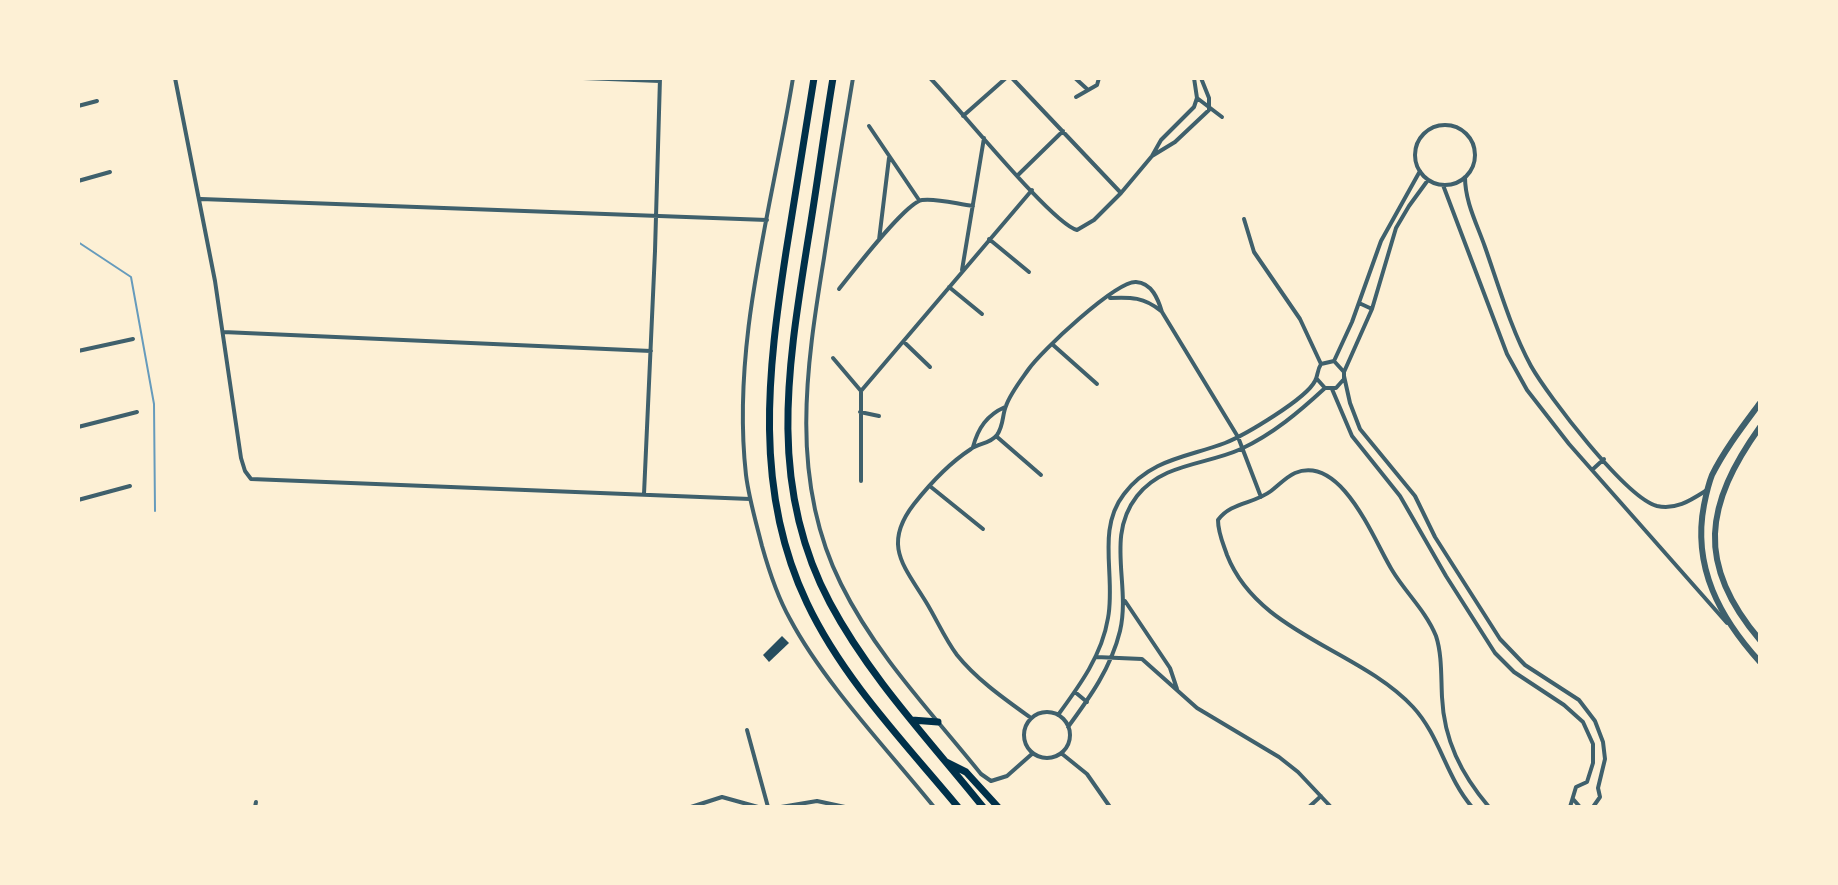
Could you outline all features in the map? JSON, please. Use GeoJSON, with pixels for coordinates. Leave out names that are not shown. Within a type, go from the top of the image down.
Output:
{"type":"FeatureCollection","features":[{"type":"Feature","properties":{"kind":"main road"},"geometry":{"type":"LineString","coordinates":[[814,78],[771,355],[768,417],[773,495],[787,556],[818,624],[846,669],[884,719],[956,805]]}},
{"type":"Feature","properties":{"kind":"main road"},"geometry":{"type":"LineString","coordinates":[[833,78],[788,377],[790,479],[805,546],[828,600],[866,662],[983,807]]}},
{"type":"Feature","properties":{"kind":"main road"},"geometry":{"type":"LineString","coordinates":[[912,720],[938,722]]}},
{"type":"Feature","properties":{"kind":"main road"},"geometry":{"type":"LineString","coordinates":[[946,762],[966,772],[998,807]]}},
{"type":"Feature","properties":{"kind":"street"},"geometry":{"type":"LineString","coordinates":[[175,78],[201,199],[241,458],[248,477],[254,481],[273,482],[750,499]]}},
{"type":"Feature","properties":{"kind":"street"},"geometry":{"type":"LineString","coordinates":[[583,78],[660,80],[644,494]]}},
{"type":"Feature","properties":{"kind":"street"},"geometry":{"type":"LineString","coordinates":[[793,78],[752,304],[744,377],[743,446],[750,499],[773,583],[790,620],[822,669],[934,807]]}},
{"type":"Feature","properties":{"kind":"street"},"geometry":{"type":"LineString","coordinates":[[853,78],[807,363],[804,425],[809,481],[823,538],[848,598],[880,650],[988,781],[1001,780],[1033,753]]}},
{"type":"Feature","properties":{"kind":"street"},"geometry":{"type":"LineString","coordinates":[[963,116],[1009,78],[1121,193]]}},
{"type":"Feature","properties":{"kind":"street"},"geometry":{"type":"LineString","coordinates":[[1075,78],[1087,89]]}},
{"type":"Feature","properties":{"kind":"street"},"geometry":{"type":"LineString","coordinates":[[1076,97],[1097,85],[1099,78]]}},
{"type":"Feature","properties":{"kind":"street"},"geometry":{"type":"LineString","coordinates":[[933,80],[1032,190],[1066,225],[1077,230],[1094,220],[1121,193],[1152,156],[1161,140],[1194,107],[1197,98],[1194,78]]}},
{"type":"Feature","properties":{"kind":"street"},"geometry":{"type":"LineString","coordinates":[[1152,156],[1167,149],[1206,115],[1210,106],[1201,78]]}},
{"type":"Feature","properties":{"kind":"street"},"geometry":{"type":"LineString","coordinates":[[1197,98],[1222,117]]}},
{"type":"Feature","properties":{"kind":"street"},"geometry":{"type":"LineString","coordinates":[[78,106],[97,101]]}},
{"type":"Feature","properties":{"kind":"street"},"geometry":{"type":"LineString","coordinates":[[869,126],[919,200],[973,206]]}},
{"type":"Feature","properties":{"kind":"street"},"geometry":{"type":"LineString","coordinates":[[1454,126],[1463,131],[1474,149],[1471,169],[1465,177],[1454,184],[1443,185],[1428,180],[1420,171],[1415,151],[1425,133],[1433,127],[1454,126]]}},
{"type":"Feature","properties":{"kind":"street"},"geometry":{"type":"LineString","coordinates":[[1018,175],[1063,131]]}},
{"type":"Feature","properties":{"kind":"street"},"geometry":{"type":"LineString","coordinates":[[962,272],[984,138]]}},
{"type":"Feature","properties":{"kind":"street"},"geometry":{"type":"LineString","coordinates":[[879,240],[889,156]]}},
{"type":"Feature","properties":{"kind":"street"},"geometry":{"type":"LineString","coordinates":[[1334,361],[1386,231],[1420,171]]}},
{"type":"Feature","properties":{"kind":"street"},"geometry":{"type":"LineString","coordinates":[[78,181],[110,172]]}},
{"type":"Feature","properties":{"kind":"street"},"geometry":{"type":"LineString","coordinates":[[1465,177],[1470,210],[1526,357],[1555,401],[1634,493],[1658,506],[1681,505],[1707,490]]}},
{"type":"Feature","properties":{"kind":"street"},"geometry":{"type":"LineString","coordinates":[[1068,727],[1087,702],[1112,657],[1120,631],[1124,599],[1118,547],[1126,512],[1140,492],[1159,476],[1242,448],[1287,421],[1328,389],[1342,383],[1372,309],[1402,217],[1428,180]]}},
{"type":"Feature","properties":{"kind":"street"},"geometry":{"type":"LineString","coordinates":[[1443,185],[1516,373],[1546,416],[1760,662]]}},
{"type":"Feature","properties":{"kind":"street"},"geometry":{"type":"LineString","coordinates":[[861,481],[861,391],[1032,190]]}},
{"type":"Feature","properties":{"kind":"street"},"geometry":{"type":"LineString","coordinates":[[201,199],[767,220]]}},
{"type":"Feature","properties":{"kind":"street"},"geometry":{"type":"LineString","coordinates":[[839,289],[879,240],[919,200]]}},
{"type":"Feature","properties":{"kind":"street"},"geometry":{"type":"LineString","coordinates":[[1244,219],[1254,252],[1300,319],[1321,364]]}},
{"type":"Feature","properties":{"kind":"street"},"geometry":{"type":"LineString","coordinates":[[989,239],[1029,272]]}},
{"type":"Feature","properties":{"kind":"street"},"geometry":{"type":"LineString","coordinates":[[1371,268],[1382,273]]}},
{"type":"Feature","properties":{"kind":"street"},"geometry":{"type":"LineString","coordinates":[[1031,718],[963,661],[903,567],[898,551],[901,530],[914,504],[973,447],[987,419],[1005,407],[1028,370],[1052,344],[1091,308],[1126,284],[1141,283],[1155,294],[1162,312],[1238,437],[1262,497]]}},
{"type":"Feature","properties":{"kind":"street"},"geometry":{"type":"LineString","coordinates":[[949,287],[982,314]]}},
{"type":"Feature","properties":{"kind":"street"},"geometry":{"type":"LineString","coordinates":[[1108,298],[1146,299],[1162,312]]}},
{"type":"Feature","properties":{"kind":"street"},"geometry":{"type":"LineString","coordinates":[[1359,303],[1372,309]]}},
{"type":"Feature","properties":{"kind":"street"},"geometry":{"type":"LineString","coordinates":[[223,332],[651,351]]}},
{"type":"Feature","properties":{"kind":"street"},"geometry":{"type":"LineString","coordinates":[[78,351],[133,339]]}},
{"type":"Feature","properties":{"kind":"street"},"geometry":{"type":"LineString","coordinates":[[904,342],[930,367]]}},
{"type":"Feature","properties":{"kind":"street"},"geometry":{"type":"LineString","coordinates":[[1052,344],[1097,384]]}},
{"type":"Feature","properties":{"kind":"street"},"geometry":{"type":"LineString","coordinates":[[833,358],[861,391]]}},
{"type":"Feature","properties":{"kind":"street"},"geometry":{"type":"LineString","coordinates":[[1334,361],[1321,364],[1317,379],[1328,389],[1352,436],[1400,496],[1495,653],[1514,672],[1564,705],[1583,722],[1593,744],[1593,763],[1587,782],[1576,787],[1570,807]]}},
{"type":"Feature","properties":{"kind":"street"},"geometry":{"type":"LineString","coordinates":[[1334,361],[1344,374],[1360,429],[1415,496],[1435,537],[1500,639],[1525,665],[1579,700],[1595,721],[1605,759],[1598,788],[1600,797],[1593,807]]}},
{"type":"Feature","properties":{"kind":"street"},"geometry":{"type":"LineString","coordinates":[[1058,715],[1096,657],[1109,616],[1107,541],[1123,494],[1142,474],[1162,462],[1238,437],[1282,410],[1317,379]]}},
{"type":"Feature","properties":{"kind":"street"},"geometry":{"type":"LineString","coordinates":[[1731,627],[1712,592],[1703,558],[1701,530],[1707,490],[1721,460],[1760,403]]}},
{"type":"Feature","properties":{"kind":"street"},"geometry":{"type":"LineString","coordinates":[[973,447],[996,436],[1004,421],[1005,407]]}},
{"type":"Feature","properties":{"kind":"street"},"geometry":{"type":"LineString","coordinates":[[78,427],[137,412]]}},
{"type":"Feature","properties":{"kind":"street"},"geometry":{"type":"LineString","coordinates":[[860,412],[879,416]]}},
{"type":"Feature","properties":{"kind":"street"},"geometry":{"type":"LineString","coordinates":[[1760,427],[1733,466],[1723,487],[1716,514],[1715,545],[1726,588],[1760,640]]}},
{"type":"Feature","properties":{"kind":"street"},"geometry":{"type":"LineString","coordinates":[[996,436],[1041,475]]}},
{"type":"Feature","properties":{"kind":"street"},"geometry":{"type":"LineString","coordinates":[[1592,470],[1604,459]]}},
{"type":"Feature","properties":{"kind":"street"},"geometry":{"type":"LineString","coordinates":[[1472,807],[1455,784],[1427,726],[1409,703],[1369,671],[1273,613],[1243,585],[1220,536],[1218,520],[1228,509],[1262,497],[1294,474],[1310,471],[1333,480],[1358,507],[1392,571],[1432,627],[1439,646],[1444,720],[1449,741],[1466,778],[1489,807]]}},
{"type":"Feature","properties":{"kind":"street"},"geometry":{"type":"LineString","coordinates":[[78,500],[130,486]]}},
{"type":"Feature","properties":{"kind":"street"},"geometry":{"type":"LineString","coordinates":[[931,487],[983,529]]}},
{"type":"Feature","properties":{"kind":"street"},"geometry":{"type":"LineString","coordinates":[[1111,522],[1122,524]]}},
{"type":"Feature","properties":{"kind":"street"},"geometry":{"type":"LineString","coordinates":[[1124,599],[1173,673],[1178,691]]}},
{"type":"Feature","properties":{"kind":"street"},"geometry":{"type":"LineString","coordinates":[[1096,657],[1142,659],[1197,708],[1266,747],[1298,772],[1331,807]]}},
{"type":"Feature","properties":{"kind":"street"},"geometry":{"type":"LineString","coordinates":[[1075,692],[1087,702]]}},
{"type":"Feature","properties":{"kind":"street"},"geometry":{"type":"LineString","coordinates":[[1045,712],[1058,715],[1068,727],[1069,741],[1061,753],[1047,758],[1033,753],[1025,740],[1027,724],[1031,718],[1045,712]]}},
{"type":"Feature","properties":{"kind":"street"},"geometry":{"type":"LineString","coordinates":[[747,730],[768,807]]}},
{"type":"Feature","properties":{"kind":"street"},"geometry":{"type":"LineString","coordinates":[[1061,753],[1087,774],[1110,807]]}},
{"type":"Feature","properties":{"kind":"street"},"geometry":{"type":"LineString","coordinates":[[1587,782],[1598,788]]}},
{"type":"Feature","properties":{"kind":"street"},"geometry":{"type":"LineString","coordinates":[[1309,807],[1321,796]]}},
{"type":"Feature","properties":{"kind":"street"},"geometry":{"type":"LineString","coordinates":[[691,807],[722,797],[758,807]]}},
{"type":"Feature","properties":{"kind":"street"},"geometry":{"type":"LineString","coordinates":[[1573,799],[1580,807]]}},
{"type":"Feature","properties":{"kind":"street"},"geometry":{"type":"LineString","coordinates":[[781,807],[817,801],[845,807]]}},
{"type":"Feature","properties":{"kind":"building"},"geometry":{"type":"Polygon","coordinates":[[[782,636],[789,643],[769,662],[763,655],[782,636]]]}},
{"type":"Feature","properties":{"kind":"waterway"},"geometry":{"type":"LineString","coordinates":[[78,242],[131,277],[154,404],[155,511]]}}]}
